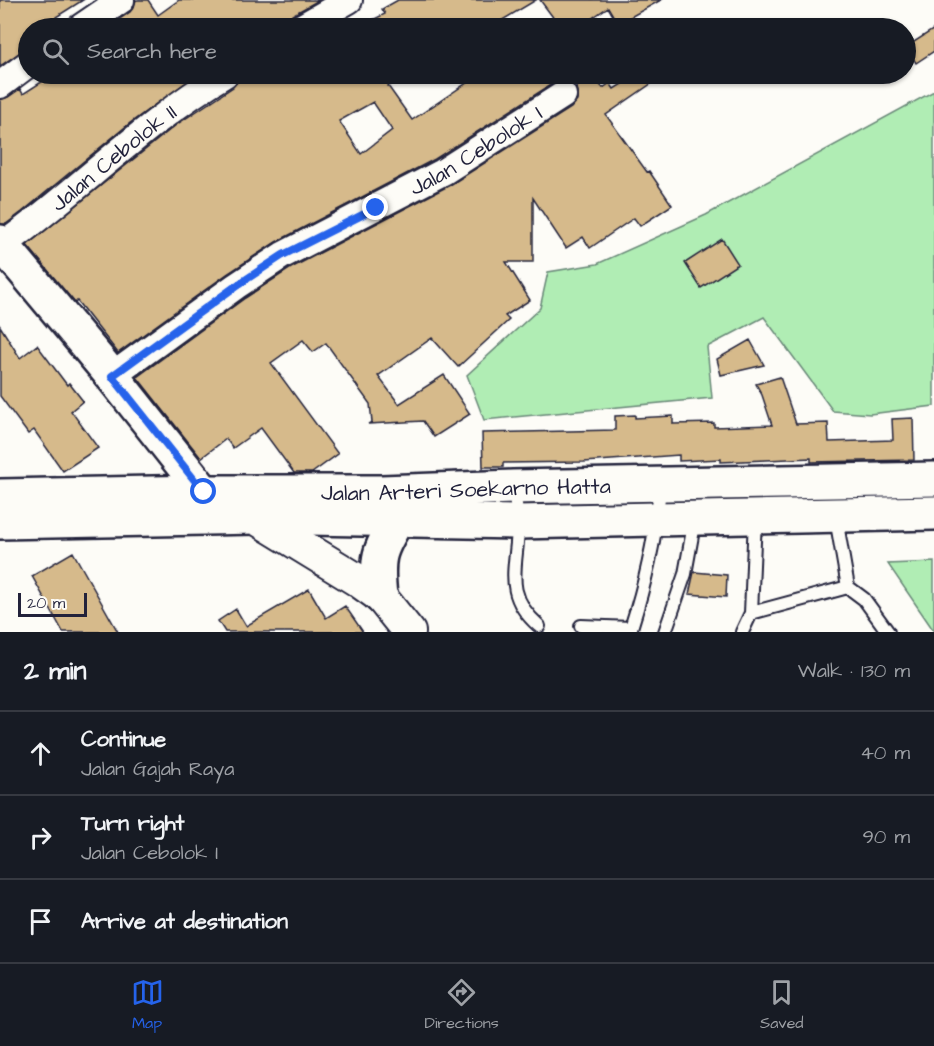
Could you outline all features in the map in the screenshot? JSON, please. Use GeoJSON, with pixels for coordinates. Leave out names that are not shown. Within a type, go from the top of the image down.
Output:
{"type":"FeatureCollection","features":[{"type":"Feature","properties":{"kind":"main road"},"geometry":{"type":"LineString","coordinates":[[2,243],[204,492]]}},
{"type":"Feature","properties":{"kind":"main road","name":"Jalan Arteri Soekarno Hatta"},"geometry":{"type":"LineString","coordinates":[[0,496],[204,492],[382,492],[513,487],[934,479]]}},
{"type":"Feature","properties":{"kind":"main road","name":"Jalan Arteri Soekarno Hatta"},"geometry":{"type":"LineString","coordinates":[[0,522],[257,517],[518,522],[934,513]]}},
{"type":"Feature","properties":{"kind":"main road"},"geometry":{"type":"LineString","coordinates":[[380,596],[377,573],[379,556],[385,540],[398,519]]}},
{"type":"Feature","properties":{"kind":"street"},"geometry":{"type":"LineString","coordinates":[[95,18],[121,0]]}},
{"type":"Feature","properties":{"kind":"street"},"geometry":{"type":"LineString","coordinates":[[318,18],[349,0]]}},
{"type":"Feature","properties":{"kind":"street"},"geometry":{"type":"LineString","coordinates":[[0,85],[18,72]]}},
{"type":"Feature","properties":{"kind":"street","name":"Jalan Cebolok II"},"geometry":{"type":"LineString","coordinates":[[2,243],[209,84]]}},
{"type":"Feature","properties":{"kind":"street","name":"Jalan Cebolok I"},"geometry":{"type":"LineString","coordinates":[[112,376],[236,286],[283,255],[443,172],[563,95]]}},
{"type":"Feature","properties":{"kind":"street"},"geometry":{"type":"LineString","coordinates":[[204,492],[257,517],[380,596],[409,632]]}},
{"type":"Feature","properties":{"kind":"lane"},"geometry":{"type":"LineString","coordinates":[[581,626],[630,630],[646,577],[658,518],[660,484]]}},
{"type":"Feature","properties":{"kind":"lane"},"geometry":{"type":"LineString","coordinates":[[513,487],[518,522],[513,572],[518,599],[529,618],[539,626]]}},
{"type":"Feature","properties":{"kind":"lane"},"geometry":{"type":"LineString","coordinates":[[835,514],[848,587],[864,599],[888,632]]}},
{"type":"Feature","properties":{"kind":"lane"},"geometry":{"type":"LineString","coordinates":[[742,632],[751,613],[755,516]]}},
{"type":"Feature","properties":{"kind":"lane"},"geometry":{"type":"LineString","coordinates":[[665,632],[685,574],[695,518]]}},
{"type":"Feature","properties":{"kind":"lane"},"geometry":{"type":"LineString","coordinates":[[751,613],[848,587]]}},
{"type":"Feature","properties":{"kind":"green space"},"geometry":{"type":"Polygon","coordinates":[[[934,91],[934,406],[870,414],[833,411],[764,317],[707,347],[712,398],[484,420],[467,375],[540,308],[548,272],[597,264],[706,215],[934,91]]]}},
{"type":"Feature","properties":{"kind":"green space"},"geometry":{"type":"Polygon","coordinates":[[[934,562],[934,631],[888,564],[934,562]]]}},
{"type":"Feature","properties":{"kind":"building"},"geometry":{"type":"Polygon","coordinates":[[[0,0],[83,0],[57,18],[18,18],[18,54],[0,66],[0,0]]]}},
{"type":"Feature","properties":{"kind":"building"},"geometry":{"type":"Polygon","coordinates":[[[136,0],[148,0],[158,15],[179,0],[319,0],[290,18],[121,18],[134,7],[136,0]]]}},
{"type":"Feature","properties":{"kind":"building"},"geometry":{"type":"Polygon","coordinates":[[[398,0],[536,0],[506,18],[377,18],[385,14],[382,9],[398,0]]]}},
{"type":"Feature","properties":{"kind":"building"},"geometry":{"type":"Polygon","coordinates":[[[540,0],[661,0],[629,18],[614,18],[608,7],[592,18],[554,18],[540,0]]]}},
{"type":"Feature","properties":{"kind":"building"},"geometry":{"type":"Polygon","coordinates":[[[934,29],[934,51],[916,63],[916,41],[934,29]]]}},
{"type":"Feature","properties":{"kind":"building"},"geometry":{"type":"Polygon","coordinates":[[[38,84],[184,84],[130,123],[22,212],[6,224],[0,224],[0,100],[20,89],[23,94],[38,84]]]}},
{"type":"Feature","properties":{"kind":"building"},"geometry":{"type":"Polygon","coordinates":[[[236,84],[392,84],[388,86],[412,120],[465,84],[552,84],[435,159],[276,242],[227,274],[118,353],[77,301],[75,303],[27,245],[176,125],[236,84]],[[373,102],[339,121],[361,154],[392,130],[373,102]]]}},
{"type":"Feature","properties":{"kind":"building"},"geometry":{"type":"Polygon","coordinates":[[[581,84],[599,84],[603,88],[611,84],[614,89],[622,84],[651,84],[606,115],[672,205],[640,226],[634,218],[590,248],[583,237],[566,248],[533,198],[533,262],[506,262],[530,300],[505,316],[509,320],[458,367],[432,338],[378,376],[399,404],[444,375],[470,414],[434,437],[423,421],[368,424],[372,422],[370,404],[326,343],[313,352],[303,340],[271,363],[338,454],[312,473],[294,473],[261,428],[233,448],[226,439],[201,458],[137,377],[245,298],[291,268],[450,185],[571,108],[577,101],[576,88],[581,84]]]}},
{"type":"Feature","properties":{"kind":"building"},"geometry":{"type":"Polygon","coordinates":[[[722,239],[738,264],[701,288],[685,263],[722,239]]]}},
{"type":"Feature","properties":{"kind":"building"},"geometry":{"type":"Polygon","coordinates":[[[0,326],[20,358],[37,345],[67,385],[69,383],[83,401],[71,411],[98,448],[63,471],[34,430],[28,434],[0,396],[0,326]]]}},
{"type":"Feature","properties":{"kind":"building"},"geometry":{"type":"Polygon","coordinates":[[[750,340],[764,365],[721,375],[717,359],[750,340]]]}},
{"type":"Feature","properties":{"kind":"building"},"geometry":{"type":"Polygon","coordinates":[[[780,377],[796,424],[828,423],[829,442],[893,440],[892,419],[913,418],[914,460],[811,462],[811,458],[721,462],[721,459],[679,461],[679,455],[584,462],[503,463],[503,467],[483,467],[482,433],[615,430],[615,416],[635,415],[635,418],[673,416],[673,424],[714,423],[714,427],[772,425],[756,384],[780,377]]]}},
{"type":"Feature","properties":{"kind":"building"},"geometry":{"type":"Polygon","coordinates":[[[73,552],[118,632],[63,632],[32,576],[73,552]]]}},
{"type":"Feature","properties":{"kind":"building"},"geometry":{"type":"Polygon","coordinates":[[[694,572],[727,575],[726,597],[689,594],[694,572]]]}},
{"type":"Feature","properties":{"kind":"building"},"geometry":{"type":"Polygon","coordinates":[[[309,589],[326,618],[345,606],[363,632],[225,632],[218,621],[236,609],[246,626],[309,589]]]}},
{"type":"Feature","properties":{"kind":"route"},"geometry":{"type":"LineString","coordinates":[[204,492],[112,376],[236,286],[283,255],[376,208]]}}]}
